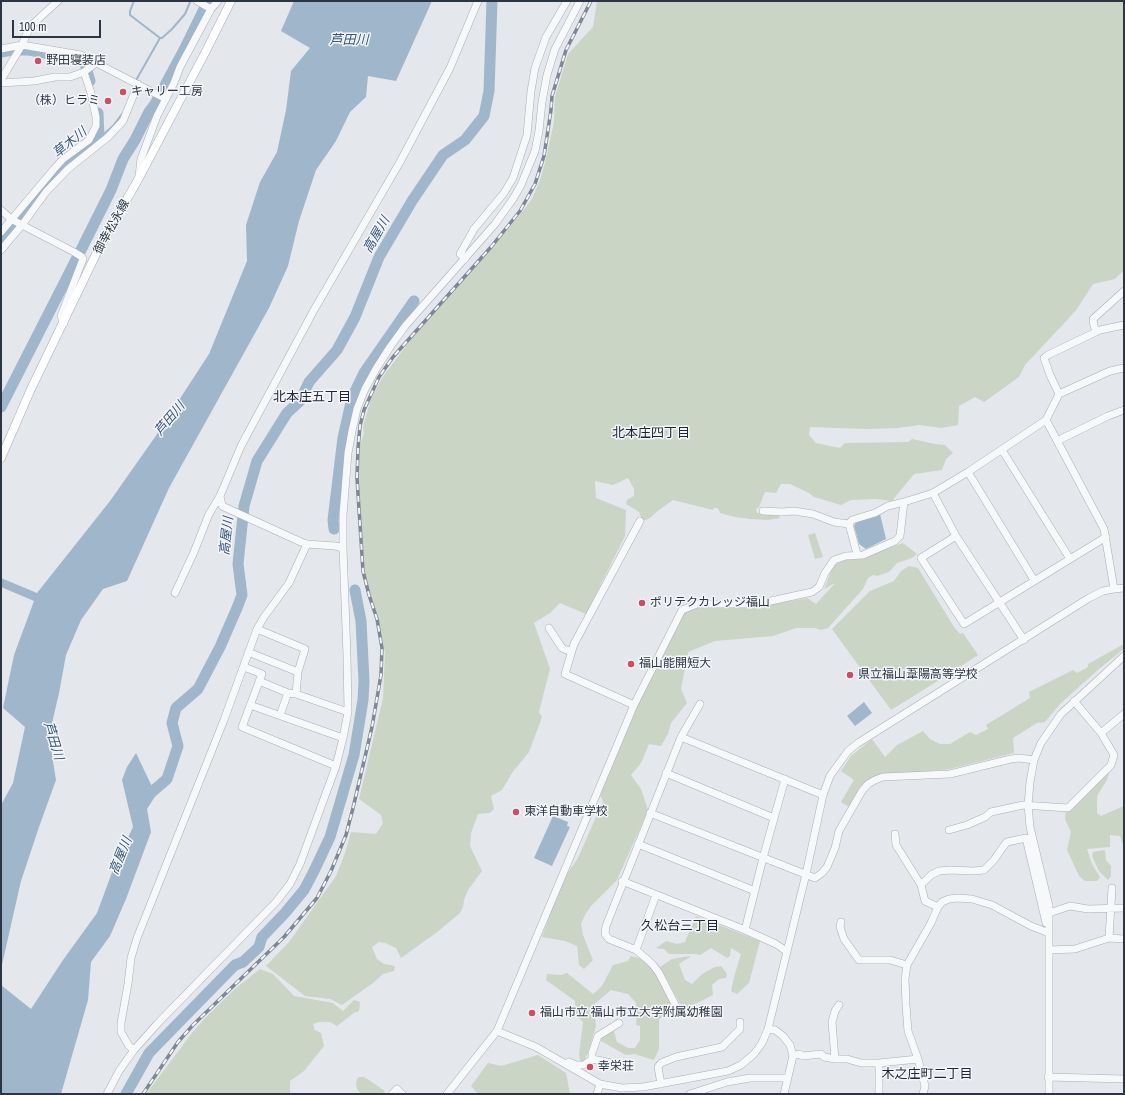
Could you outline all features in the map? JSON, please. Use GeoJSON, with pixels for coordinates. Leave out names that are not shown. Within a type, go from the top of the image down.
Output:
{"type":"FeatureCollection","features":[{"type":"Feature","properties":{"kind":"main road","name":"御幸松永線"},"geometry":{"type":"LineString","coordinates":[[1,458],[31,389],[98,250],[139,178],[231,1]]}},
{"type":"Feature","properties":{"kind":"street"},"geometry":{"type":"LineString","coordinates":[[1,82],[28,31],[35,22],[58,1]]}},
{"type":"Feature","properties":{"kind":"street"},"geometry":{"type":"LineString","coordinates":[[139,178],[141,159],[157,116],[161,97],[174,83],[205,5],[218,1]]}},
{"type":"Feature","properties":{"kind":"street"},"geometry":{"type":"LineString","coordinates":[[175,593],[194,552],[209,514],[220,496],[241,446],[314,310],[400,162],[450,68],[478,1]]}},
{"type":"Feature","properties":{"kind":"street"},"geometry":{"type":"LineString","coordinates":[[465,259],[460,254],[474,229],[504,193],[513,178],[527,135],[531,91],[535,68],[546,37],[567,1]]}},
{"type":"Feature","properties":{"kind":"street"},"geometry":{"type":"LineString","coordinates":[[107,1094],[119,1071],[134,1050],[158,1023],[276,902],[290,884],[300,864],[336,766],[348,712],[342,548],[348,453],[357,409],[362,395],[390,346],[406,325],[494,224],[513,199],[524,180],[539,131],[547,75],[556,49],[580,1]]}},
{"type":"Feature","properties":{"kind":"street"},"geometry":{"type":"LineString","coordinates":[[1,49],[20,48],[81,55],[161,97]]}},
{"type":"Feature","properties":{"kind":"street"},"geometry":{"type":"LineString","coordinates":[[1,82],[34,81],[70,77],[86,70],[96,63]]}},
{"type":"Feature","properties":{"kind":"street"},"geometry":{"type":"LineString","coordinates":[[1,250],[17,222],[54,169],[89,140],[96,126],[96,117],[86,70]]}},
{"type":"Feature","properties":{"kind":"street"},"geometry":{"type":"LineString","coordinates":[[1,232],[17,222],[68,169],[108,137],[123,121],[136,83]]}},
{"type":"Feature","properties":{"kind":"street"},"geometry":{"type":"LineString","coordinates":[[1,210],[17,222],[82,257],[83,259],[61,316],[64,323]]}},
{"type":"Feature","properties":{"kind":"street"},"geometry":{"type":"LineString","coordinates":[[1096,332],[1093,319],[1124,291]]}},
{"type":"Feature","properties":{"kind":"street"},"geometry":{"type":"LineString","coordinates":[[1059,394],[1048,371],[1044,358],[1096,332],[1124,325]]}},
{"type":"Feature","properties":{"kind":"street"},"geometry":{"type":"LineString","coordinates":[[849,524],[852,520],[874,513],[888,506],[933,493],[968,472],[1046,420],[1059,394],[1110,371],[1124,368]]}},
{"type":"Feature","properties":{"kind":"street"},"geometry":{"type":"LineString","coordinates":[[1057,441],[1108,416],[1124,410]]}},
{"type":"Feature","properties":{"kind":"street"},"geometry":{"type":"LineString","coordinates":[[1046,420],[1104,529],[1114,589]]}},
{"type":"Feature","properties":{"kind":"street"},"geometry":{"type":"LineString","coordinates":[[1002,450],[1070,559]]}},
{"type":"Feature","properties":{"kind":"street"},"geometry":{"type":"LineString","coordinates":[[968,472],[1034,580]]}},
{"type":"Feature","properties":{"kind":"street"},"geometry":{"type":"LineString","coordinates":[[933,493],[956,536],[1024,640]]}},
{"type":"Feature","properties":{"kind":"street"},"geometry":{"type":"LineString","coordinates":[[220,496],[222,506],[304,543],[342,548]]}},
{"type":"Feature","properties":{"kind":"street"},"geometry":{"type":"LineString","coordinates":[[447,1094],[497,1031],[634,705],[682,610],[697,604],[757,604],[812,592],[819,587],[825,573],[834,560],[857,554],[863,555],[895,541],[900,536],[904,502]]}},
{"type":"Feature","properties":{"kind":"street"},"geometry":{"type":"LineString","coordinates":[[763,511],[794,511],[813,514],[834,522],[849,524]]}},
{"type":"Feature","properties":{"kind":"street"},"geometry":{"type":"LineString","coordinates":[[634,705],[565,674],[574,644],[640,521]]}},
{"type":"Feature","properties":{"kind":"street"},"geometry":{"type":"LineString","coordinates":[[849,524],[857,554]]}},
{"type":"Feature","properties":{"kind":"street"},"geometry":{"type":"LineString","coordinates":[[956,536],[921,558],[964,624],[1106,537]]}},
{"type":"Feature","properties":{"kind":"street"},"geometry":{"type":"LineString","coordinates":[[134,1050],[129,1046],[121,1032],[121,1023],[131,958],[137,938],[224,720],[257,629],[264,617],[289,584],[304,543]]}},
{"type":"Feature","properties":{"kind":"street"},"geometry":{"type":"LineString","coordinates":[[497,1031],[536,1047],[600,1084],[622,1088],[661,1084],[728,1071],[741,1065],[754,1054],[762,1043],[768,1029],[806,874],[823,795],[830,776],[848,751],[858,743],[1090,598],[1103,591],[1124,588]]}},
{"type":"Feature","properties":{"kind":"street"},"geometry":{"type":"LineString","coordinates":[[549,628],[562,648],[572,652]]}},
{"type":"Feature","properties":{"kind":"street"},"geometry":{"type":"LineString","coordinates":[[257,629],[305,649],[298,672],[296,694]]}},
{"type":"Feature","properties":{"kind":"street"},"geometry":{"type":"LineString","coordinates":[[248,652],[298,672]]}},
{"type":"Feature","properties":{"kind":"street"},"geometry":{"type":"LineString","coordinates":[[1047,914],[1049,906],[1030,827],[1028,805],[1034,760],[1041,743],[1060,714],[1124,656]]}},
{"type":"Feature","properties":{"kind":"street"},"geometry":{"type":"LineString","coordinates":[[244,667],[262,674],[242,728],[336,766]]}},
{"type":"Feature","properties":{"kind":"street"},"geometry":{"type":"LineString","coordinates":[[260,681],[288,693],[296,694],[348,712]]}},
{"type":"Feature","properties":{"kind":"street"},"geometry":{"type":"LineString","coordinates":[[280,715],[288,693]]}},
{"type":"Feature","properties":{"kind":"street"},"geometry":{"type":"LineString","coordinates":[[949,830],[985,817],[991,812],[1023,805],[1068,808],[1111,765],[1114,755],[1101,733],[1074,701]]}},
{"type":"Feature","properties":{"kind":"street"},"geometry":{"type":"LineString","coordinates":[[678,1010],[656,969],[647,959],[636,950],[609,939],[605,934],[606,926],[622,881],[666,773],[681,737],[700,704]]}},
{"type":"Feature","properties":{"kind":"street"},"geometry":{"type":"LineString","coordinates":[[250,705],[343,738]]}},
{"type":"Feature","properties":{"kind":"street"},"geometry":{"type":"LineString","coordinates":[[1101,733],[1124,714]]}},
{"type":"Feature","properties":{"kind":"street"},"geometry":{"type":"LineString","coordinates":[[681,737],[823,795]]}},
{"type":"Feature","properties":{"kind":"street"},"geometry":{"type":"LineString","coordinates":[[650,813],[815,878],[827,867],[835,848],[839,831],[862,791],[868,784],[875,780],[883,777],[950,774],[1011,759],[1019,758],[1034,760]]}},
{"type":"Feature","properties":{"kind":"street"},"geometry":{"type":"LineString","coordinates":[[666,773],[774,818]]}},
{"type":"Feature","properties":{"kind":"street"},"geometry":{"type":"LineString","coordinates":[[745,930],[785,779]]}},
{"type":"Feature","properties":{"kind":"street"},"geometry":{"type":"LineString","coordinates":[[895,834],[896,845],[921,885],[925,901],[938,907]]}},
{"type":"Feature","properties":{"kind":"street"},"geometry":{"type":"LineString","coordinates":[[921,885],[931,875],[939,871],[984,870],[994,860],[1007,842],[1026,838],[1047,914],[1049,932],[1048,1094]]}},
{"type":"Feature","properties":{"kind":"street"},"geometry":{"type":"LineString","coordinates":[[638,844],[755,892]]}},
{"type":"Feature","properties":{"kind":"street"},"geometry":{"type":"LineString","coordinates":[[622,881],[745,930],[776,944],[786,951]]}},
{"type":"Feature","properties":{"kind":"street"},"geometry":{"type":"LineString","coordinates":[[1109,938],[1112,888]]}},
{"type":"Feature","properties":{"kind":"street"},"geometry":{"type":"LineString","coordinates":[[636,950],[656,895]]}},
{"type":"Feature","properties":{"kind":"street"},"geometry":{"type":"LineString","coordinates":[[923,1094],[925,1086],[908,1030],[905,978],[907,964],[931,923],[938,907],[942,902],[949,899],[972,899],[992,905],[1031,926],[1049,932]]}},
{"type":"Feature","properties":{"kind":"street"},"geometry":{"type":"LineString","coordinates":[[1047,914],[1070,906],[1088,909],[1124,908]]}},
{"type":"Feature","properties":{"kind":"street"},"geometry":{"type":"LineString","coordinates":[[840,922],[844,939],[859,960],[890,960],[907,964]]}},
{"type":"Feature","properties":{"kind":"street"},"geometry":{"type":"LineString","coordinates":[[1049,950],[1075,949],[1109,938],[1124,939]]}},
{"type":"Feature","properties":{"kind":"street"},"geometry":{"type":"LineString","coordinates":[[835,1059],[832,1022],[835,1011],[839,1005]]}},
{"type":"Feature","properties":{"kind":"street"},"geometry":{"type":"LineString","coordinates":[[661,1084],[658,1067],[661,1062],[676,1057],[722,1047],[740,1029],[740,1022]]}},
{"type":"Feature","properties":{"kind":"street"},"geometry":{"type":"LineString","coordinates":[[561,1061],[563,1059],[576,1066],[584,1066],[592,1059],[592,1053],[598,1036],[619,1023]]}},
{"type":"Feature","properties":{"kind":"street"},"geometry":{"type":"LineString","coordinates":[[768,1029],[775,1030],[784,1036],[790,1045],[793,1056],[784,1094]]}},
{"type":"Feature","properties":{"kind":"street"},"geometry":{"type":"LineString","coordinates":[[793,1056],[799,1054],[803,1056],[821,1054],[824,1057],[847,1059],[861,1063],[879,1063],[918,1059]]}},
{"type":"Feature","properties":{"kind":"street"},"geometry":{"type":"LineString","coordinates":[[592,1059],[617,1064]]}},
{"type":"Feature","properties":{"kind":"street"},"geometry":{"type":"LineString","coordinates":[[879,1063],[879,1094]]}},
{"type":"Feature","properties":{"kind":"street"},"geometry":{"type":"LineString","coordinates":[[1048,1077],[1124,1079]]}},
{"type":"Feature","properties":{"kind":"street"},"geometry":{"type":"LineString","coordinates":[[690,1094],[727,1082],[750,1078],[787,1078]]}},
{"type":"Feature","properties":{"kind":"street"},"geometry":{"type":"LineString","coordinates":[[597,1094],[600,1084]]}},
{"type":"Feature","properties":{"kind":"green space"},"geometry":{"type":"Polygon","coordinates":[[[597,1],[1124,1],[1124,270],[1115,279],[1093,284],[1077,309],[1025,365],[1019,377],[984,402],[975,397],[959,406],[958,425],[941,428],[920,425],[897,428],[867,429],[810,427],[809,435],[816,443],[840,448],[845,443],[908,442],[912,439],[945,445],[953,453],[946,459],[942,470],[914,474],[892,501],[876,499],[851,500],[841,505],[814,497],[790,484],[781,484],[776,493],[765,492],[759,507],[756,509],[757,513],[779,516],[780,518],[768,520],[735,517],[720,513],[718,508],[713,508],[713,510],[673,500],[650,518],[643,521],[639,512],[626,504],[627,500],[634,496],[634,489],[628,478],[613,485],[595,481],[596,498],[626,510],[625,536],[586,614],[560,603],[550,613],[534,623],[550,669],[539,712],[542,717],[529,752],[512,773],[502,790],[491,796],[494,809],[490,813],[478,814],[471,833],[470,846],[482,871],[468,890],[460,913],[436,933],[401,958],[396,948],[385,943],[379,942],[372,947],[377,959],[384,964],[395,966],[394,971],[383,974],[342,1005],[330,999],[305,996],[266,966],[289,942],[336,876],[351,832],[376,834],[383,823],[381,815],[359,799],[383,698],[385,653],[378,618],[369,591],[364,565],[358,476],[359,449],[364,433],[363,427],[371,399],[382,378],[411,339],[519,216],[532,199],[545,163],[554,122],[555,97],[568,54],[593,27],[597,1]]]}},
{"type":"Feature","properties":{"kind":"green space"},"geometry":{"type":"Polygon","coordinates":[[[815,533],[823,557],[815,559],[808,535],[815,533]]]}},
{"type":"Feature","properties":{"kind":"green space"},"geometry":{"type":"Polygon","coordinates":[[[903,543],[917,554],[912,558],[897,563],[889,572],[877,576],[873,575],[868,578],[863,589],[828,628],[821,630],[815,628],[796,628],[773,636],[715,641],[688,652],[681,689],[687,703],[671,723],[668,734],[661,746],[649,744],[641,763],[631,775],[641,789],[648,810],[617,880],[591,906],[581,924],[583,935],[593,960],[584,969],[579,965],[577,946],[565,941],[542,937],[561,883],[578,858],[603,801],[600,795],[635,706],[682,611],[698,606],[758,607],[807,598],[816,604],[835,583],[824,589],[832,569],[836,564],[846,560],[859,559],[903,543]]]}},
{"type":"Feature","properties":{"kind":"green space"},"geometry":{"type":"Polygon","coordinates":[[[909,566],[918,568],[954,627],[960,634],[963,633],[978,655],[891,710],[832,629],[870,591],[894,581],[901,571],[909,566]]]}},
{"type":"Feature","properties":{"kind":"green space"},"geometry":{"type":"Polygon","coordinates":[[[1124,644],[1124,649],[1100,668],[1060,704],[1045,722],[1037,723],[1013,738],[1014,753],[950,769],[877,776],[869,779],[861,786],[849,807],[841,802],[854,780],[841,771],[851,756],[872,739],[885,757],[897,745],[923,731],[930,739],[940,744],[950,744],[970,732],[976,735],[988,729],[986,725],[1030,698],[1029,692],[1073,670],[1077,673],[1088,667],[1088,664],[1124,644]]]}},
{"type":"Feature","properties":{"kind":"green space"},"geometry":{"type":"Polygon","coordinates":[[[1110,770],[1107,780],[1097,796],[1097,813],[1101,816],[1124,806],[1124,848],[1120,836],[1110,835],[1110,847],[1087,849],[1092,864],[1100,877],[1097,881],[1085,881],[1079,876],[1067,850],[1071,832],[1065,819],[1066,810],[1110,770]]]}},
{"type":"Feature","properties":{"kind":"green space"},"geometry":{"type":"Polygon","coordinates":[[[1105,850],[1106,860],[1111,866],[1111,876],[1108,880],[1099,871],[1092,856],[1093,852],[1105,850]]]}},
{"type":"Feature","properties":{"kind":"green space"},"geometry":{"type":"Polygon","coordinates":[[[696,916],[760,941],[749,983],[737,994],[731,991],[741,954],[731,948],[730,956],[727,958],[711,948],[700,955],[669,954],[664,949],[656,948],[666,941],[677,944],[685,942],[696,916]]]}},
{"type":"Feature","properties":{"kind":"green space"},"geometry":{"type":"Polygon","coordinates":[[[631,956],[639,958],[649,965],[661,982],[671,1005],[659,1020],[659,1049],[654,1060],[634,1054],[626,1055],[601,1041],[602,1034],[613,1028],[617,1042],[628,1048],[635,1048],[640,1040],[640,1026],[636,1025],[636,1003],[628,994],[611,990],[589,1009],[595,1017],[596,1026],[588,1053],[584,1061],[580,1061],[579,1054],[583,1022],[576,1015],[575,1001],[546,980],[547,974],[561,975],[567,973],[593,994],[602,986],[613,965],[628,961],[631,956]]]}},
{"type":"Feature","properties":{"kind":"green space"},"geometry":{"type":"Polygon","coordinates":[[[690,957],[679,964],[685,980],[692,984],[702,974],[715,967],[721,966],[727,974],[726,978],[719,979],[712,985],[713,995],[683,1009],[660,967],[672,959],[690,957]]]}},
{"type":"Feature","properties":{"kind":"green space"},"geometry":{"type":"Polygon","coordinates":[[[260,969],[273,974],[294,996],[333,1003],[343,1011],[354,1000],[360,1002],[359,1011],[337,1026],[330,1022],[319,1022],[313,1024],[315,1030],[321,1033],[324,1046],[304,1071],[290,1081],[290,1094],[146,1094],[192,1033],[206,1017],[236,988],[260,969]]]}},
{"type":"Feature","properties":{"kind":"green space"},"geometry":{"type":"Polygon","coordinates":[[[538,1055],[566,1073],[570,1094],[478,1094],[471,1086],[488,1063],[501,1066],[538,1055]]]}},
{"type":"Feature","properties":{"kind":"green space"},"geometry":{"type":"Polygon","coordinates":[[[359,1077],[364,1077],[385,1091],[383,1094],[361,1094],[357,1089],[356,1084],[359,1077]]]}},
{"type":"Feature","properties":{"kind":"water","name":"芦田川"},"geometry":{"type":"Polygon","coordinates":[[[294,1],[432,1],[396,81],[368,76],[366,97],[350,112],[336,141],[316,170],[299,221],[288,266],[269,308],[169,488],[127,581],[103,589],[81,620],[66,655],[49,736],[56,780],[21,881],[1,969],[1,805],[13,783],[25,727],[3,708],[14,655],[34,601],[1,587],[1,578],[37,593],[110,501],[155,437],[209,354],[247,261],[246,225],[260,182],[277,152],[286,110],[291,71],[310,48],[281,31],[294,1]]]}},
{"type":"Feature","properties":{"kind":"water"},"geometry":{"type":"Polygon","coordinates":[[[880,514],[886,539],[866,549],[859,544],[854,526],[857,520],[880,514]]]}},
{"type":"Feature","properties":{"kind":"water"},"geometry":{"type":"Polygon","coordinates":[[[864,702],[872,713],[855,726],[847,716],[864,702]]]}},
{"type":"Feature","properties":{"kind":"water"},"geometry":{"type":"Polygon","coordinates":[[[136,753],[156,795],[147,809],[151,832],[126,899],[110,936],[91,962],[88,1000],[61,1094],[1,1094],[1,985],[31,1009],[63,960],[97,913],[114,867],[133,827],[122,780],[127,767],[136,753]]]}},
{"type":"Feature","properties":{"kind":"water"},"geometry":{"type":"Polygon","coordinates":[[[553,816],[568,822],[567,826],[570,827],[552,866],[534,858],[553,816]]]}},
{"type":"Feature","properties":{"kind":"waterway"},"geometry":{"type":"LineString","coordinates":[[134,1],[130,15],[160,38]]}},
{"type":"Feature","properties":{"kind":"waterway"},"geometry":{"type":"LineString","coordinates":[[1,407],[111,190],[123,159],[155,104],[208,1]]}},
{"type":"Feature","properties":{"kind":"waterway","name":"高屋川"},"geometry":{"type":"LineString","coordinates":[[144,802],[145,798],[167,779],[178,746],[172,723],[176,708],[198,689],[220,647],[242,595],[238,564],[244,506],[257,461],[287,413],[300,401],[309,382],[337,350],[355,317],[379,257],[412,201],[443,155],[465,140],[484,116],[489,91],[492,1]]}},
{"type":"Feature","properties":{"kind":"waterway"},"geometry":{"type":"LineString","coordinates":[[135,82],[160,38],[172,29],[185,14],[190,2]]}},
{"type":"Feature","properties":{"kind":"waterway","name":"草木川"},"geometry":{"type":"LineString","coordinates":[[1,52],[12,50],[29,50],[80,58],[84,61],[90,81]]}},
{"type":"Feature","properties":{"kind":"waterway","name":"草木川"},"geometry":{"type":"LineString","coordinates":[[1,241],[42,188],[61,167],[99,138],[98,113]]}},
{"type":"Feature","properties":{"kind":"waterway"},"geometry":{"type":"LineString","coordinates":[[99,138],[113,126],[122,114]]}},
{"type":"Feature","properties":{"kind":"waterway"},"geometry":{"type":"LineString","coordinates":[[334,529],[333,520],[343,438],[352,398],[364,373],[414,301]]}},
{"type":"Feature","properties":{"kind":"waterway"},"geometry":{"type":"LineString","coordinates":[[126,1094],[149,1053],[235,965],[243,962],[259,947],[262,937],[304,890],[330,837],[354,755],[363,700],[364,681],[361,621],[355,590]]}},
{"type":"Feature","properties":{"kind":"railway"},"geometry":{"type":"LineString","coordinates":[[143,1094],[178,1042],[193,1025],[284,937],[317,898],[331,871],[346,835],[372,727],[381,675],[382,648],[377,619],[363,571],[357,478],[360,426],[364,410],[379,377],[393,357],[491,247],[520,211],[535,184],[544,156],[552,96],[566,50],[591,1]]}},
{"type":"Feature","properties":{"kind":"place","name":"野田寝装店"},"geometry":{"type":"Point","coordinates":[38,61]}},
{"type":"Feature","properties":{"kind":"place","name":"キャリー工房"},"geometry":{"type":"Point","coordinates":[123,92]}},
{"type":"Feature","properties":{"kind":"place","name":"（株）ヒラミ"},"geometry":{"type":"Point","coordinates":[108,101]}},
{"type":"Feature","properties":{"kind":"place","name":"ポリテクカレッジ福山"},"geometry":{"type":"Point","coordinates":[642,603]}},
{"type":"Feature","properties":{"kind":"place","name":"福山能開短大"},"geometry":{"type":"Point","coordinates":[631,664]}},
{"type":"Feature","properties":{"kind":"place","name":"県立福山葦陽高等学校"},"geometry":{"type":"Point","coordinates":[850,675]}},
{"type":"Feature","properties":{"kind":"place","name":"東洋自動車学校"},"geometry":{"type":"Point","coordinates":[516,812]}},
{"type":"Feature","properties":{"kind":"place","name":"福山市立 福山市立大学附属幼稚園"},"geometry":{"type":"Point","coordinates":[532,1013]}},
{"type":"Feature","properties":{"kind":"place","name":"幸栄荘"},"geometry":{"type":"Point","coordinates":[590,1067]}},
{"type":"Feature","properties":{"kind":"district","name":"北本庄五丁目"},"geometry":{"type":"Point","coordinates":[312,398]}},
{"type":"Feature","properties":{"kind":"district","name":"北本庄四丁目"},"geometry":{"type":"Point","coordinates":[651,434]}},
{"type":"Feature","properties":{"kind":"district","name":"久松台三丁目"},"geometry":{"type":"Point","coordinates":[680,927]}},
{"type":"Feature","properties":{"kind":"district","name":"木之庄町二丁目"},"geometry":{"type":"Point","coordinates":[927,1075]}}]}
